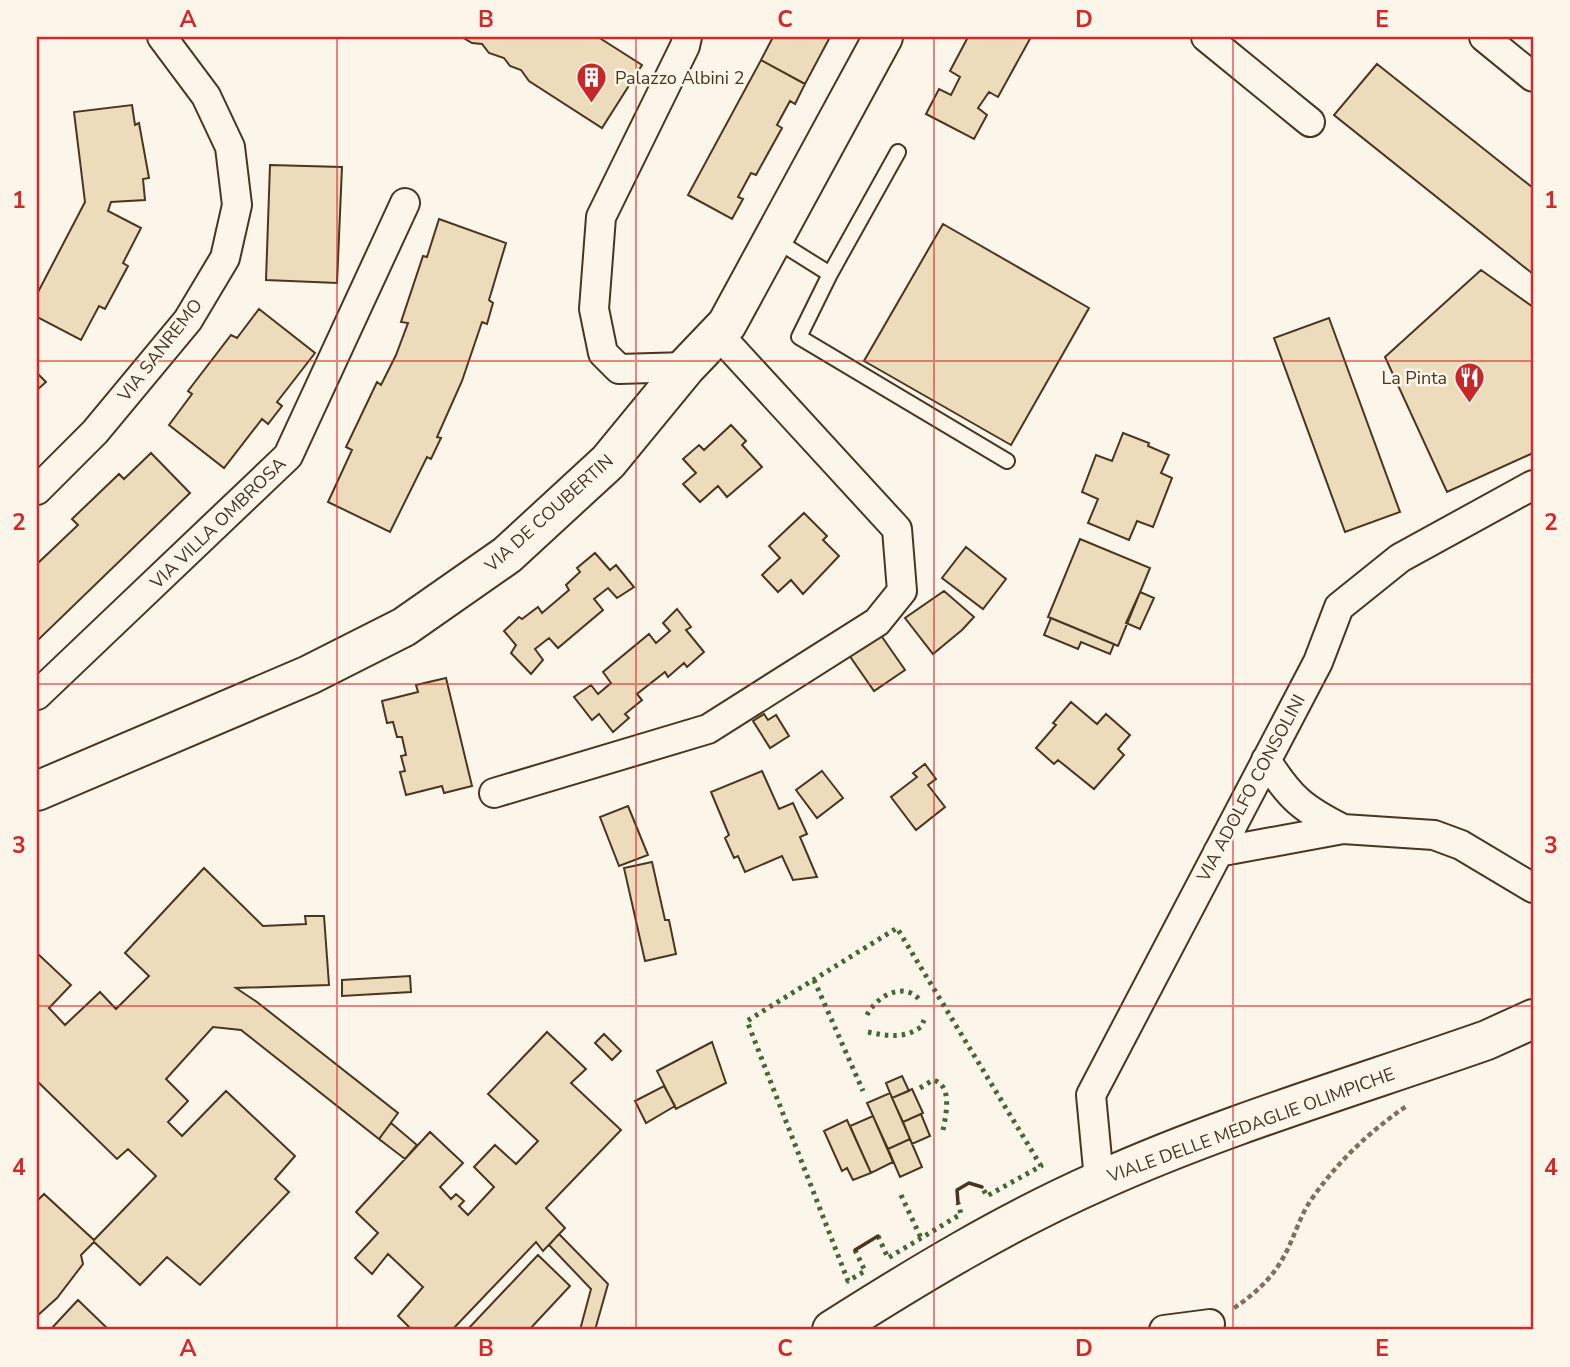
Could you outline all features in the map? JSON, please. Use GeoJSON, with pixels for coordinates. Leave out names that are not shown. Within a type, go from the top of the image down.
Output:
{"type":"FeatureCollection","features":[{"type":"Feature","properties":{"kind":"main road","name":"VIA DE COUBERTIN"},"geometry":{"type":"LineString","coordinates":[[37,791],[309,675],[404,627],[507,555],[608,462],[686,367],[727,324],[883,37]]}},
{"type":"Feature","properties":{"kind":"main road","name":"VIALE DELLE MEDAGLIE OLIMPICHE"},"geometry":{"type":"LineString","coordinates":[[832,1330],[890,1293],[1022,1218],[1099,1180],[1189,1144],[1487,1040],[1533,1019]]}},
{"type":"Feature","properties":{"kind":"street","name":"VIA SANREMO"},"geometry":{"type":"LineString","coordinates":[[37,490],[95,432],[188,320],[225,258],[237,205],[230,147],[206,96],[162,37]]}},
{"type":"Feature","properties":{"kind":"street"},"geometry":{"type":"LineString","coordinates":[[686,367],[619,369],[603,353],[594,309],[601,217],[687,37]]}},
{"type":"Feature","properties":{"kind":"street"},"geometry":{"type":"LineString","coordinates":[[1206,37],[1310,122]]}},
{"type":"Feature","properties":{"kind":"street"},"geometry":{"type":"LineString","coordinates":[[1483,37],[1533,78]]}},
{"type":"Feature","properties":{"kind":"street","name":"VIA VILLA OMBROSA"},"geometry":{"type":"LineString","coordinates":[[37,695],[288,456],[405,203]]}},
{"type":"Feature","properties":{"kind":"street"},"geometry":{"type":"LineString","coordinates":[[494,793],[708,729],[877,622],[902,591],[897,529],[718,334]]}},
{"type":"Feature","properties":{"kind":"street","name":"VIA ADOLFO CONSOLINI"},"geometry":{"type":"LineString","coordinates":[[1099,1180],[1091,1095],[1318,662],[1339,607],[1400,558],[1533,485]]}},
{"type":"Feature","properties":{"kind":"street"},"geometry":{"type":"LineString","coordinates":[[1266,760],[1293,799],[1315,816],[1343,829]]}},
{"type":"Feature","properties":{"kind":"street"},"geometry":{"type":"LineString","coordinates":[[1218,852],[1343,829],[1434,835],[1461,845],[1533,888]]}},
{"type":"Feature","properties":{"kind":"street"},"geometry":{"type":"LineString","coordinates":[[1164,1330],[1210,1324]]}},
{"type":"Feature","properties":{"kind":"lane"},"geometry":{"type":"LineString","coordinates":[[898,152],[830,274],[799,337],[1007,461]]}},
{"type":"Feature","properties":{"kind":"lane"},"geometry":{"type":"LineString","coordinates":[[773,238],[830,274]]}},
{"type":"Feature","properties":{"kind":"path"},"geometry":{"type":"LineString","coordinates":[[1210,1324],[1253,1295],[1280,1263],[1310,1201],[1345,1157],[1386,1120],[1419,1097]]}},
{"type":"Feature","properties":{"kind":"building","name":"Palazzo Albini 2"},"geometry":{"type":"Polygon","coordinates":[[[462,37],[598,37],[642,65],[602,128],[529,81],[521,70],[510,66],[504,58],[489,53],[482,44],[472,43],[462,37]]]}},
{"type":"Feature","properties":{"kind":"building"},"geometry":{"type":"Polygon","coordinates":[[[773,37],[830,37],[805,84],[761,60],[773,37]]]}},
{"type":"Feature","properties":{"kind":"building"},"geometry":{"type":"Polygon","coordinates":[[[968,37],[1031,37],[998,97],[989,92],[978,108],[987,115],[974,139],[926,114],[939,89],[951,95],[960,77],[950,71],[968,37]]]}},
{"type":"Feature","properties":{"kind":"building"},"geometry":{"type":"Polygon","coordinates":[[[761,60],[805,84],[795,104],[790,101],[777,125],[782,128],[756,175],[751,173],[738,197],[743,199],[732,219],[688,195],[761,60]]]}},
{"type":"Feature","properties":{"kind":"building"},"geometry":{"type":"Polygon","coordinates":[[[1377,64],[1533,188],[1533,274],[1334,115],[1377,64]]]}},
{"type":"Feature","properties":{"kind":"building"},"geometry":{"type":"Polygon","coordinates":[[[132,105],[135,125],[139,123],[149,178],[143,179],[145,200],[111,202],[108,211],[141,228],[123,263],[128,266],[105,309],[99,306],[81,340],[37,317],[37,294],[85,202],[74,112],[132,105]]]}},
{"type":"Feature","properties":{"kind":"building"},"geometry":{"type":"Polygon","coordinates":[[[270,165],[342,167],[337,283],[266,280],[270,165]]]}},
{"type":"Feature","properties":{"kind":"building"},"geometry":{"type":"Polygon","coordinates":[[[439,219],[506,243],[489,300],[493,303],[487,324],[482,322],[462,381],[437,437],[441,438],[431,459],[427,457],[390,532],[328,502],[352,450],[346,447],[377,382],[381,385],[396,355],[408,323],[401,322],[423,256],[427,257],[439,219]]]}},
{"type":"Feature","properties":{"kind":"building"},"geometry":{"type":"Polygon","coordinates":[[[943,224],[1089,308],[1011,445],[864,361],[943,224]]]}},
{"type":"Feature","properties":{"kind":"building","name":"La Pinta"},"geometry":{"type":"Polygon","coordinates":[[[1481,270],[1533,307],[1533,453],[1447,492],[1385,357],[1481,270]]]}},
{"type":"Feature","properties":{"kind":"building"},"geometry":{"type":"Polygon","coordinates":[[[259,309],[315,353],[277,402],[282,406],[268,424],[262,419],[224,468],[169,425],[192,394],[188,391],[231,335],[237,338],[259,309]]]}},
{"type":"Feature","properties":{"kind":"building"},"geometry":{"type":"Polygon","coordinates":[[[1329,318],[1400,512],[1345,532],[1274,338],[1329,318]]]}},
{"type":"Feature","properties":{"kind":"building"},"geometry":{"type":"Polygon","coordinates":[[[37,373],[46,382],[37,390],[37,373]]]}},
{"type":"Feature","properties":{"kind":"building"},"geometry":{"type":"Polygon","coordinates":[[[731,425],[746,441],[742,445],[762,467],[727,497],[718,486],[700,502],[683,484],[696,473],[683,459],[699,445],[704,450],[731,425]]]}},
{"type":"Feature","properties":{"kind":"building"},"geometry":{"type":"Polygon","coordinates":[[[1123,433],[1149,443],[1148,446],[1169,455],[1161,473],[1172,478],[1153,527],[1137,521],[1129,540],[1088,523],[1098,499],[1082,492],[1096,455],[1112,461],[1123,433]]]}},
{"type":"Feature","properties":{"kind":"building"},"geometry":{"type":"Polygon","coordinates":[[[151,453],[190,493],[37,641],[37,564],[78,525],[72,519],[119,474],[124,479],[151,453]]]}},
{"type":"Feature","properties":{"kind":"building"},"geometry":{"type":"Polygon","coordinates":[[[804,513],[827,536],[823,540],[839,556],[803,594],[791,580],[778,592],[762,575],[780,558],[769,546],[804,513]]]}},
{"type":"Feature","properties":{"kind":"building"},"geometry":{"type":"Polygon","coordinates":[[[1080,539],[1150,568],[1118,646],[1048,617],[1080,539]]]}},
{"type":"Feature","properties":{"kind":"building"},"geometry":{"type":"Polygon","coordinates":[[[966,547],[1006,579],[983,609],[942,578],[966,547]]]}},
{"type":"Feature","properties":{"kind":"building"},"geometry":{"type":"Polygon","coordinates":[[[595,553],[610,570],[616,565],[634,587],[617,598],[608,588],[594,599],[603,610],[558,648],[549,638],[535,649],[543,660],[531,674],[511,653],[516,645],[504,631],[519,617],[522,619],[538,607],[542,613],[569,590],[566,585],[580,572],[577,568],[595,553]]]}},
{"type":"Feature","properties":{"kind":"building"},"geometry":{"type":"Polygon","coordinates":[[[944,591],[974,617],[933,654],[905,618],[944,591]]]}},
{"type":"Feature","properties":{"kind":"building"},"geometry":{"type":"Polygon","coordinates":[[[1140,592],[1154,598],[1140,629],[1126,623],[1140,592]]]}},
{"type":"Feature","properties":{"kind":"building"},"geometry":{"type":"Polygon","coordinates":[[[677,609],[691,627],[686,630],[704,652],[687,667],[684,663],[668,677],[665,672],[637,694],[642,700],[625,714],[629,718],[613,732],[599,714],[592,720],[574,697],[591,685],[598,694],[611,683],[603,672],[649,634],[656,643],[670,631],[663,623],[677,609]]]}},
{"type":"Feature","properties":{"kind":"building"},"geometry":{"type":"Polygon","coordinates":[[[1051,618],[1114,644],[1110,654],[1081,642],[1078,649],[1044,635],[1051,618]]]}},
{"type":"Feature","properties":{"kind":"building"},"geometry":{"type":"Polygon","coordinates":[[[880,634],[905,670],[874,691],[849,655],[880,634]]]}},
{"type":"Feature","properties":{"kind":"building"},"geometry":{"type":"Polygon","coordinates":[[[446,678],[472,786],[444,793],[442,786],[406,795],[400,772],[405,771],[401,756],[406,755],[402,737],[397,737],[393,722],[387,723],[382,701],[418,692],[416,685],[446,678]]]}},
{"type":"Feature","properties":{"kind":"building"},"geometry":{"type":"Polygon","coordinates":[[[1071,702],[1097,724],[1106,714],[1130,735],[1118,749],[1124,755],[1094,789],[1058,760],[1054,764],[1036,748],[1071,702]]]}},
{"type":"Feature","properties":{"kind":"building"},"geometry":{"type":"Polygon","coordinates":[[[764,714],[768,720],[776,715],[789,736],[770,748],[753,721],[764,714]]]}},
{"type":"Feature","properties":{"kind":"building"},"geometry":{"type":"Polygon","coordinates":[[[925,764],[936,779],[928,785],[945,807],[916,830],[891,797],[917,777],[913,773],[925,764]]]}},
{"type":"Feature","properties":{"kind":"building"},"geometry":{"type":"Polygon","coordinates":[[[762,771],[779,809],[793,803],[807,834],[800,837],[817,877],[793,880],[782,856],[745,872],[738,856],[734,858],[725,838],[729,835],[711,792],[762,771]]]}},
{"type":"Feature","properties":{"kind":"building"},"geometry":{"type":"Polygon","coordinates":[[[822,771],[843,798],[817,818],[796,790],[822,771]]]}},
{"type":"Feature","properties":{"kind":"building"},"geometry":{"type":"Polygon","coordinates":[[[628,806],[648,855],[619,866],[600,817],[628,806]]]}},
{"type":"Feature","properties":{"kind":"building"},"geometry":{"type":"Polygon","coordinates":[[[652,862],[676,954],[645,961],[624,868],[652,862]]]}},
{"type":"Feature","properties":{"kind":"building"},"geometry":{"type":"Polygon","coordinates":[[[204,868],[263,926],[306,924],[305,916],[324,916],[329,985],[236,988],[398,1113],[379,1139],[241,1030],[213,1027],[166,1079],[188,1101],[168,1122],[182,1136],[226,1091],[295,1156],[275,1179],[289,1192],[200,1285],[167,1257],[140,1285],[94,1242],[81,1255],[83,1264],[57,1298],[37,1316],[37,1201],[44,1194],[94,1240],[156,1176],[128,1149],[117,1159],[37,1081],[37,953],[71,985],[49,1008],[65,1025],[100,992],[116,1009],[149,976],[125,953],[204,868]]]}},
{"type":"Feature","properties":{"kind":"building"},"geometry":{"type":"Polygon","coordinates":[[[410,976],[411,992],[342,996],[342,980],[410,976]]]}},
{"type":"Feature","properties":{"kind":"building"},"geometry":{"type":"Polygon","coordinates":[[[547,1032],[586,1069],[571,1083],[621,1130],[546,1208],[565,1228],[543,1251],[536,1242],[452,1330],[412,1330],[398,1316],[423,1287],[388,1254],[372,1274],[355,1258],[378,1233],[356,1212],[430,1132],[463,1163],[440,1187],[451,1199],[456,1194],[464,1201],[459,1206],[468,1215],[494,1187],[474,1167],[495,1145],[516,1164],[538,1141],[488,1094],[547,1032]]]}},
{"type":"Feature","properties":{"kind":"building"},"geometry":{"type":"Polygon","coordinates":[[[604,1034],[621,1051],[612,1060],[595,1043],[604,1034]]]}},
{"type":"Feature","properties":{"kind":"building"},"geometry":{"type":"Polygon","coordinates":[[[712,1042],[726,1083],[676,1109],[657,1071],[712,1042]]]}},
{"type":"Feature","properties":{"kind":"building"},"geometry":{"type":"Polygon","coordinates":[[[902,1076],[909,1091],[892,1098],[886,1083],[902,1076]]]}},
{"type":"Feature","properties":{"kind":"building"},"geometry":{"type":"Polygon","coordinates":[[[664,1086],[675,1106],[646,1123],[635,1101],[664,1086]]]}},
{"type":"Feature","properties":{"kind":"building"},"geometry":{"type":"Polygon","coordinates":[[[912,1089],[923,1113],[903,1122],[892,1098],[912,1089]]]}},
{"type":"Feature","properties":{"kind":"building"},"geometry":{"type":"Polygon","coordinates":[[[890,1093],[910,1139],[888,1149],[867,1103],[890,1093]]]}},
{"type":"Feature","properties":{"kind":"building"},"geometry":{"type":"Polygon","coordinates":[[[921,1114],[930,1136],[912,1144],[903,1122],[921,1114]]]}},
{"type":"Feature","properties":{"kind":"building"},"geometry":{"type":"Polygon","coordinates":[[[873,1116],[893,1162],[871,1173],[850,1126],[873,1116]]]}},
{"type":"Feature","properties":{"kind":"building"},"geometry":{"type":"Polygon","coordinates":[[[847,1120],[871,1173],[853,1180],[847,1168],[842,1171],[824,1131],[847,1120]]]}},
{"type":"Feature","properties":{"kind":"building"},"geometry":{"type":"Polygon","coordinates":[[[391,1123],[417,1145],[405,1159],[379,1139],[391,1123]]]}},
{"type":"Feature","properties":{"kind":"building"},"geometry":{"type":"Polygon","coordinates":[[[910,1139],[922,1167],[900,1177],[888,1149],[910,1139]]]}},
{"type":"Feature","properties":{"kind":"building"},"geometry":{"type":"Polygon","coordinates":[[[559,1234],[608,1284],[595,1330],[580,1330],[591,1289],[549,1245],[559,1234]]]}},
{"type":"Feature","properties":{"kind":"building"},"geometry":{"type":"Polygon","coordinates":[[[538,1255],[570,1286],[529,1330],[467,1330],[538,1255]]]}},
{"type":"Feature","properties":{"kind":"building"},"geometry":{"type":"Polygon","coordinates":[[[78,1300],[109,1330],[50,1330],[78,1300]]]}},
{"type":"Feature","properties":{"kind":"hedge"},"geometry":{"type":"LineString","coordinates":[[855,1250],[865,1271],[848,1281],[747,1021],[897,928],[1041,1166],[987,1196],[982,1187]]}},
{"type":"Feature","properties":{"kind":"hedge"},"geometry":{"type":"LineString","coordinates":[[814,980],[863,1091]]}},
{"type":"Feature","properties":{"kind":"hedge"},"geometry":{"type":"LineString","coordinates":[[867,1015],[877,1002],[890,993],[905,991],[919,999]]}},
{"type":"Feature","properties":{"kind":"hedge"},"geometry":{"type":"LineString","coordinates":[[868,1032],[902,1035],[921,1027],[924,1020]]}},
{"type":"Feature","properties":{"kind":"hedge"},"geometry":{"type":"LineString","coordinates":[[920,1088],[933,1080],[943,1088],[947,1101],[943,1130]]}},
{"type":"Feature","properties":{"kind":"hedge"},"geometry":{"type":"LineString","coordinates":[[901,1195],[921,1238]]}},
{"type":"Feature","properties":{"kind":"hedge"},"geometry":{"type":"LineString","coordinates":[[878,1236],[888,1258],[961,1214],[958,1203]]}},
{"type":"Feature","properties":{"kind":"wall"},"geometry":{"type":"LineString","coordinates":[[958,1203],[957,1190],[969,1183],[982,1187]]}},
{"type":"Feature","properties":{"kind":"wall"},"geometry":{"type":"LineString","coordinates":[[855,1250],[878,1236]]}},
{"type":"Feature","properties":{"kind":"place","name":"Palazzo Albini 2"},"geometry":{"type":"Point","coordinates":[592,105]}},
{"type":"Feature","properties":{"kind":"place","name":"La Pinta"},"geometry":{"type":"Point","coordinates":[1470,405]}}]}
